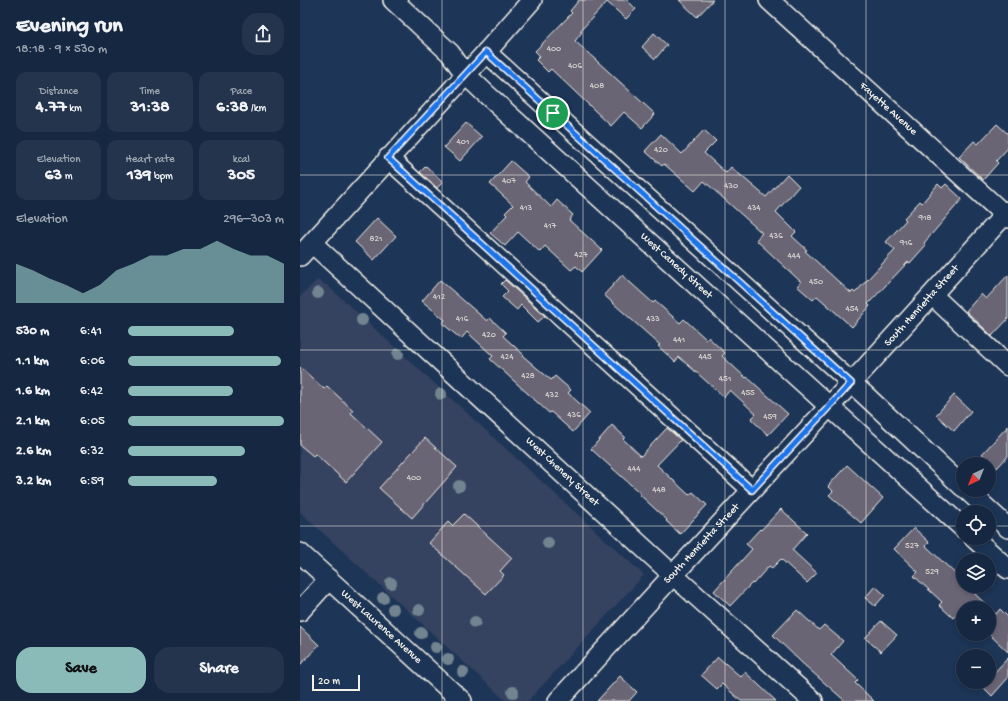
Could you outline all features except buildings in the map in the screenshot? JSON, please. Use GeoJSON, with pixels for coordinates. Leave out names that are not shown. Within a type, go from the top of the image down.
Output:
{"type":"FeatureCollection","features":[{"type":"Feature","properties":{"kind":"street","name":"West Canedy Street"},"geometry":{"type":"LineString","coordinates":[[393,0],[450,53],[465,74],[956,522]]}},
{"type":"Feature","properties":{"kind":"street","name":"Fayette Avenue"},"geometry":{"type":"LineString","coordinates":[[769,0],[1007,215]]}},
{"type":"Feature","properties":{"kind":"street"},"geometry":{"type":"LineString","coordinates":[[306,249],[486,52],[529,1]]}},
{"type":"Feature","properties":{"kind":"street"},"geometry":{"type":"LineString","coordinates":[[486,52],[956,480]]}},
{"type":"Feature","properties":{"kind":"street"},"geometry":{"type":"LineString","coordinates":[[388,158],[752,490]]}},
{"type":"Feature","properties":{"kind":"street","name":"South Henrietta Street"},"geometry":{"type":"LineString","coordinates":[[558,701],[1007,215]]}},
{"type":"Feature","properties":{"kind":"street","name":"West Chenery Street"},"geometry":{"type":"LineString","coordinates":[[306,249],[813,701]]}},
{"type":"Feature","properties":{"kind":"street"},"geometry":{"type":"LineString","coordinates":[[932,295],[1008,366]]}},
{"type":"Feature","properties":{"kind":"street"},"geometry":{"type":"LineString","coordinates":[[975,497],[1008,528]]}},
{"type":"Feature","properties":{"kind":"street"},"geometry":{"type":"LineString","coordinates":[[982,545],[1008,569]]}},
{"type":"Feature","properties":{"kind":"street","name":"West Lawrence Avenue"},"geometry":{"type":"LineString","coordinates":[[300,553],[462,701]]}},
{"type":"Feature","properties":{"kind":"street"},"geometry":{"type":"LineString","coordinates":[[300,611],[328,579]]}},
{"type":"Feature","properties":{"kind":"shaded area"},"geometry":{"type":"Polygon","coordinates":[[[317,280],[328,286],[644,575],[528,701],[506,701],[300,512],[300,297],[317,280]]]}},
{"type":"Feature","properties":{"kind":"route"},"geometry":{"type":"LineString","coordinates":[[486,52],[505,71],[553,113],[851,383],[752,490],[388,158],[486,52]]}}]}
